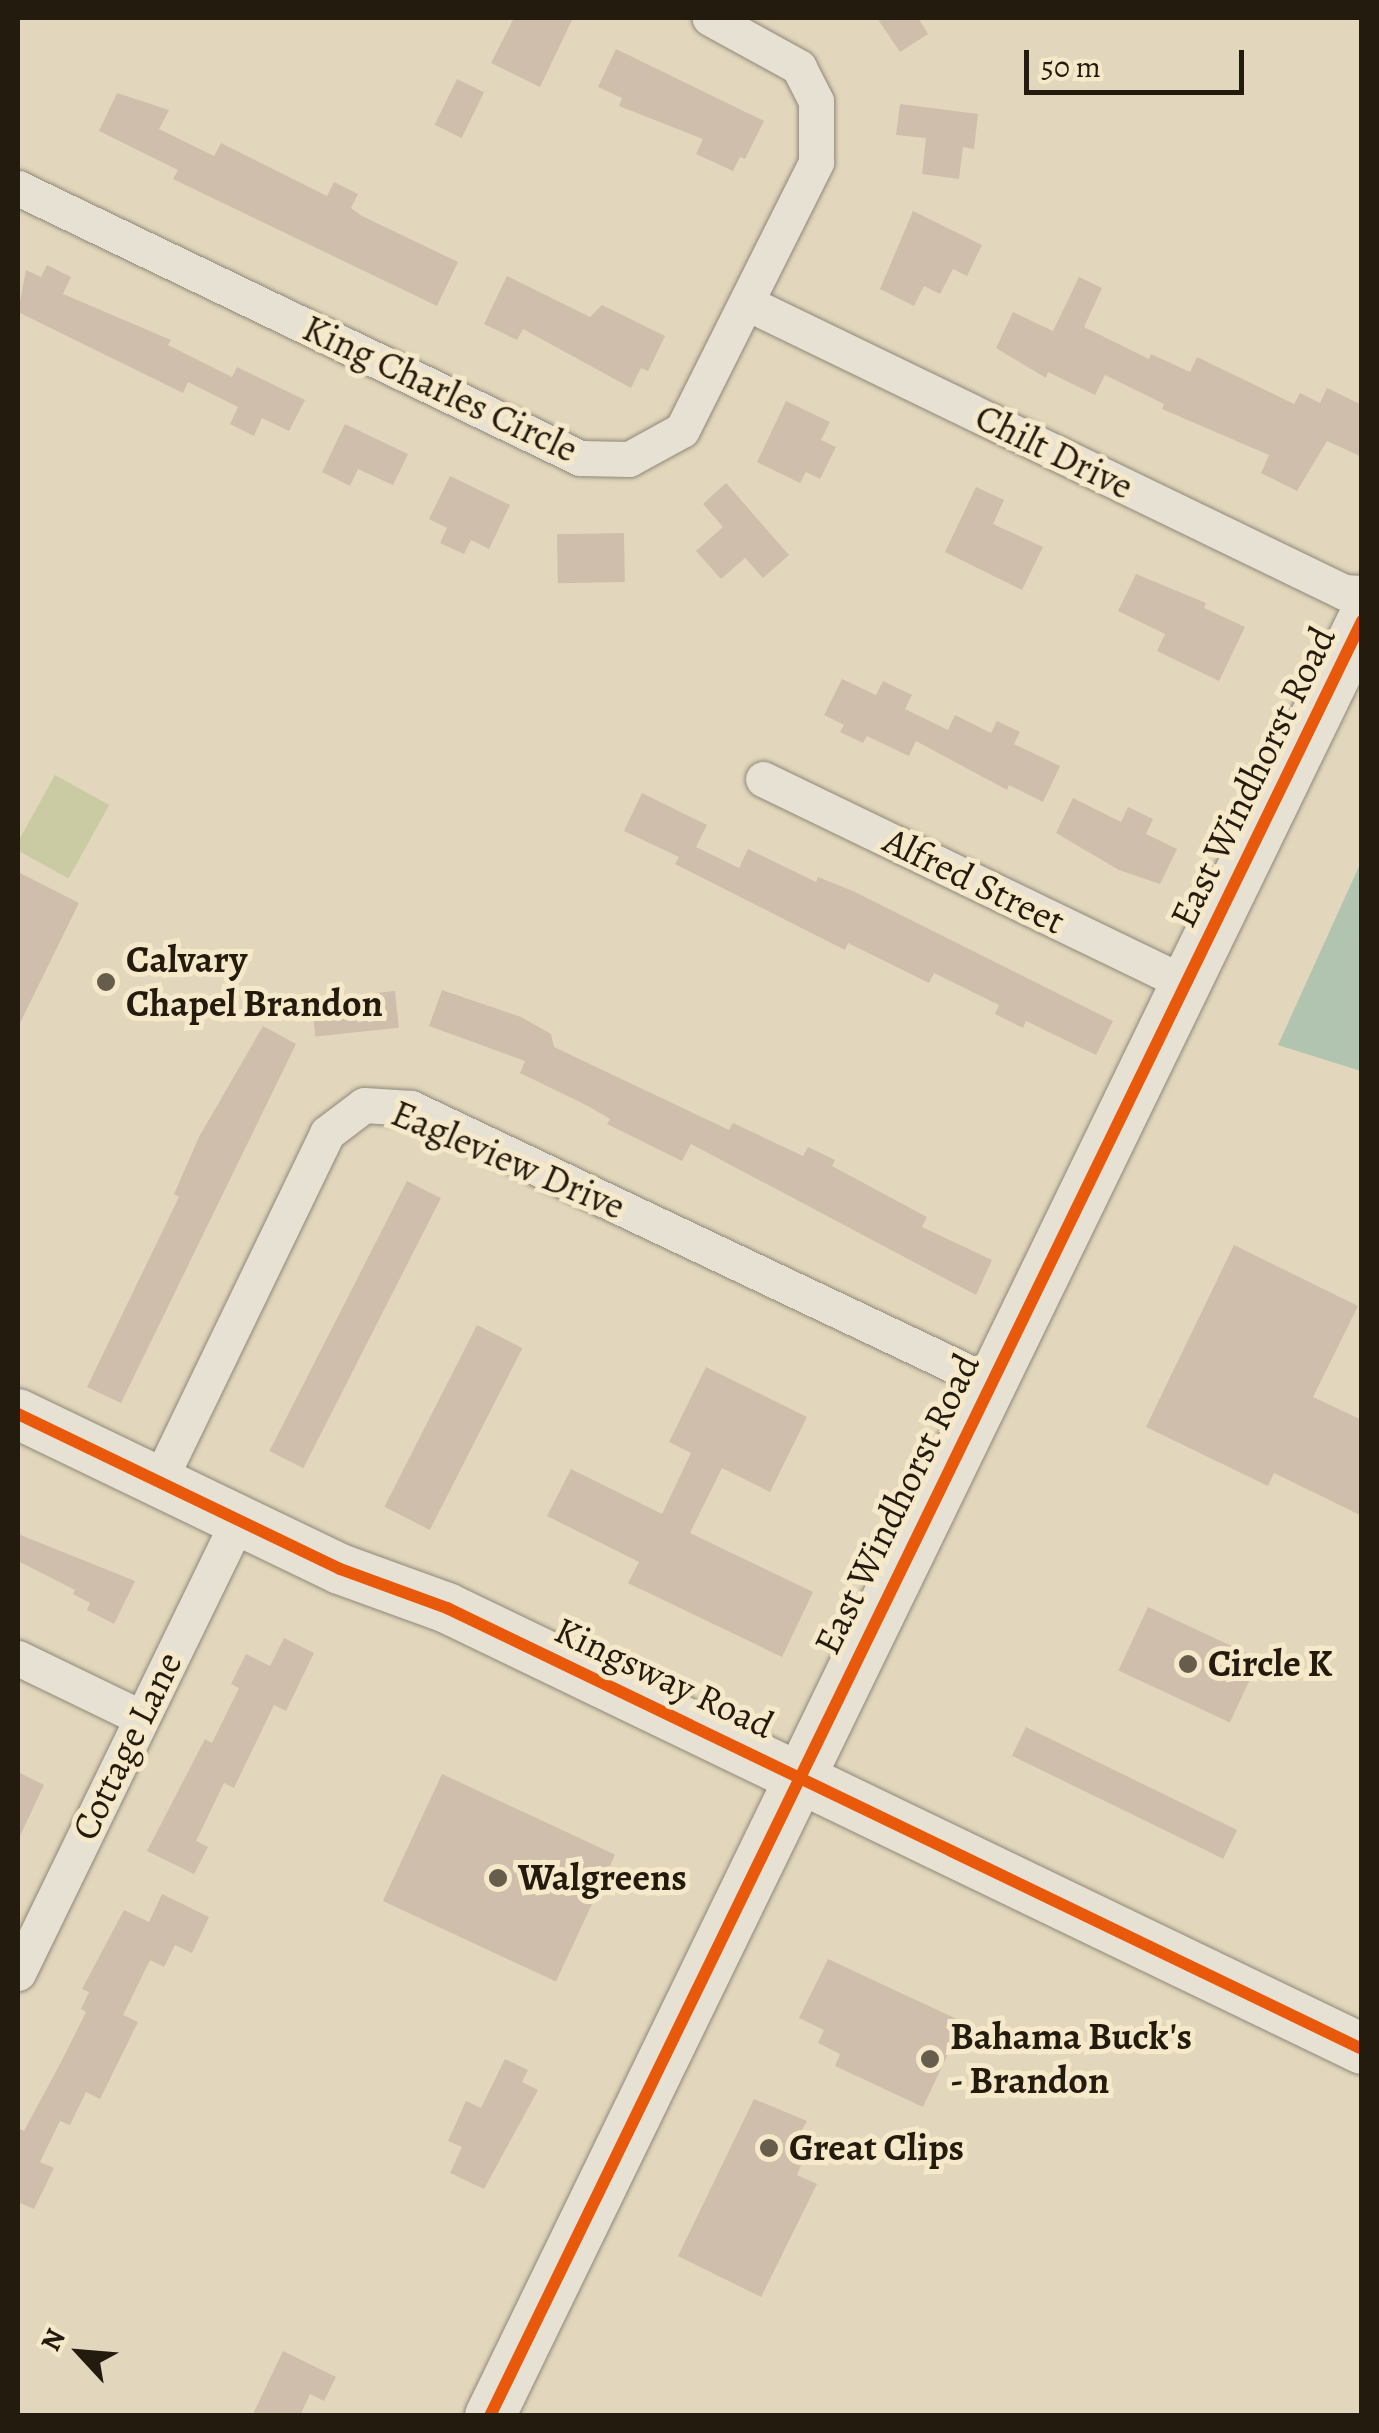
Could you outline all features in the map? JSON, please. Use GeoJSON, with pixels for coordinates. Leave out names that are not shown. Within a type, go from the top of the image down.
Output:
{"type":"FeatureCollection","features":[{"type":"Feature","properties":{"kind":"street","name":"King Charles Circle"},"geometry":{"type":"LineString","coordinates":[[18,188],[580,458],[604,462],[630,459],[682,430],[749,304],[816,162],[821,131],[816,101],[798,68],[710,18]]}},
{"type":"Feature","properties":{"kind":"street","name":"Chilt Drive"},"geometry":{"type":"LineString","coordinates":[[749,304],[1344,592],[1362,593]]}},
{"type":"Feature","properties":{"kind":"street","name":"East Windhorst Road"},"geometry":{"type":"LineString","coordinates":[[490,2416],[1362,621]]}},
{"type":"Feature","properties":{"kind":"street","name":"Alfred Street"},"geometry":{"type":"LineString","coordinates":[[763,778],[1186,983]]}},
{"type":"Feature","properties":{"kind":"street","name":"Eagleview Drive"},"geometry":{"type":"LineString","coordinates":[[159,1481],[327,1133],[364,1104],[387,1102],[989,1382]]}},
{"type":"Feature","properties":{"kind":"street","name":"Kingsway Road"},"geometry":{"type":"LineString","coordinates":[[18,1414],[340,1569],[465,1648],[792,1789],[1362,2049]]}},
{"type":"Feature","properties":{"kind":"street","name":"Cottage Lane"},"geometry":{"type":"LineString","coordinates":[[18,1973],[140,1717],[221,1513]]}},
{"type":"Feature","properties":{"kind":"street"},"geometry":{"type":"LineString","coordinates":[[18,1658],[140,1717]]}},
{"type":"Feature","properties":{"kind":"street","name":"Kingsway Road"},"geometry":{"type":"LineString","coordinates":[[792,1789],[1362,2084]]}},
{"type":"Feature","properties":{"kind":"shaded area"},"geometry":{"type":"Polygon","coordinates":[[[55,775],[109,805],[69,879],[18,851],[18,842],[55,775]]]}},
{"type":"Feature","properties":{"kind":"shaded area"},"geometry":{"type":"Polygon","coordinates":[[[1361,862],[1361,1071],[1278,1045],[1361,862]]]}},
{"type":"Feature","properties":{"kind":"building"},"geometry":{"type":"Polygon","coordinates":[[[514,18],[573,18],[540,87],[491,63],[514,18]]]}},
{"type":"Feature","properties":{"kind":"building"},"geometry":{"type":"Polygon","coordinates":[[[877,18],[918,18],[928,34],[900,52],[877,18]]]}},
{"type":"Feature","properties":{"kind":"building"},"geometry":{"type":"Polygon","coordinates":[[[616,49],[764,121],[745,159],[740,157],[733,171],[696,154],[703,139],[619,106],[622,98],[598,87],[616,49]]]}},
{"type":"Feature","properties":{"kind":"building"},"geometry":{"type":"Polygon","coordinates":[[[457,79],[484,92],[462,138],[435,125],[457,79]]]}},
{"type":"Feature","properties":{"kind":"building"},"geometry":{"type":"Polygon","coordinates":[[[117,93],[169,110],[159,129],[214,156],[221,143],[327,196],[334,182],[358,194],[351,208],[362,216],[458,262],[437,306],[173,179],[178,170],[99,131],[117,93]]]}},
{"type":"Feature","properties":{"kind":"building"},"geometry":{"type":"Polygon","coordinates":[[[900,104],[978,114],[974,149],[963,147],[959,179],[922,174],[926,138],[896,135],[900,104]]]}},
{"type":"Feature","properties":{"kind":"building"},"geometry":{"type":"Polygon","coordinates":[[[913,211],[982,245],[967,276],[953,269],[940,294],[924,286],[914,306],[880,289],[913,211]]]}},
{"type":"Feature","properties":{"kind":"building"},"geometry":{"type":"Polygon","coordinates":[[[47,265],[71,277],[63,294],[171,340],[168,345],[232,377],[237,367],[305,400],[289,431],[262,418],[254,436],[230,424],[238,407],[188,382],[183,393],[18,312],[26,270],[41,277],[47,265]]]}},
{"type":"Feature","properties":{"kind":"building"},"geometry":{"type":"Polygon","coordinates":[[[507,276],[590,317],[602,305],[665,336],[648,371],[641,368],[631,388],[523,329],[517,340],[484,324],[507,276]]]}},
{"type":"Feature","properties":{"kind":"building"},"geometry":{"type":"Polygon","coordinates":[[[1079,277],[1102,288],[1084,327],[1149,359],[1151,354],[1190,372],[1197,357],[1294,404],[1300,393],[1320,403],[1327,388],[1362,405],[1362,457],[1327,441],[1297,491],[1261,473],[1269,455],[1162,409],[1164,404],[1105,375],[1095,395],[1048,372],[1046,378],[996,348],[1013,312],[1053,331],[1079,277]]]}},
{"type":"Feature","properties":{"kind":"building"},"geometry":{"type":"Polygon","coordinates":[[[786,401],[830,422],[821,440],[836,447],[820,479],[806,472],[800,483],[757,462],[786,401]]]}},
{"type":"Feature","properties":{"kind":"building"},"geometry":{"type":"Polygon","coordinates":[[[345,424],[408,454],[393,485],[358,469],[350,486],[322,472],[345,424]]]}},
{"type":"Feature","properties":{"kind":"building"},"geometry":{"type":"Polygon","coordinates":[[[450,476],[510,505],[489,549],[471,540],[464,554],[440,543],[447,528],[429,519],[450,476]]]}},
{"type":"Feature","properties":{"kind":"building"},"geometry":{"type":"Polygon","coordinates":[[[726,483],[789,555],[763,578],[745,558],[721,579],[696,551],[723,527],[703,504],[726,483]]]}},
{"type":"Feature","properties":{"kind":"building"},"geometry":{"type":"Polygon","coordinates":[[[976,487],[1004,500],[993,524],[1043,547],[1022,590],[945,552],[976,487]]]}},
{"type":"Feature","properties":{"kind":"building"},"geometry":{"type":"Polygon","coordinates":[[[624,533],[625,582],[558,583],[557,534],[624,533]]]}},
{"type":"Feature","properties":{"kind":"building"},"geometry":{"type":"Polygon","coordinates":[[[1136,574],[1206,603],[1204,608],[1245,627],[1219,681],[1157,651],[1165,634],[1118,611],[1136,574]]]}},
{"type":"Feature","properties":{"kind":"building"},"geometry":{"type":"Polygon","coordinates":[[[842,679],[876,695],[883,681],[912,695],[905,709],[948,730],[955,715],[991,733],[997,721],[1020,732],[1014,744],[1060,766],[1043,802],[1009,785],[1007,790],[916,741],[909,756],[867,736],[863,743],[840,732],[844,725],[824,715],[842,679]]]}},
{"type":"Feature","properties":{"kind":"building"},"geometry":{"type":"Polygon","coordinates":[[[642,793],[707,825],[696,847],[739,868],[748,849],[816,882],[818,877],[853,891],[1113,1021],[1096,1055],[1026,1021],[1023,1028],[995,1014],[999,1005],[934,973],[929,983],[848,943],[845,950],[675,864],[679,857],[624,831],[642,793]]]}},
{"type":"Feature","properties":{"kind":"building"},"geometry":{"type":"Polygon","coordinates":[[[1073,798],[1121,822],[1128,807],[1153,819],[1146,834],[1177,849],[1160,884],[1119,870],[1056,833],[1073,798]]]}},
{"type":"Feature","properties":{"kind":"building"},"geometry":{"type":"Polygon","coordinates":[[[18,872],[79,903],[18,1027],[18,872]]]}},
{"type":"Feature","properties":{"kind":"building"},"geometry":{"type":"Polygon","coordinates":[[[442,990],[521,1017],[551,1034],[554,1047],[729,1130],[733,1123],[803,1156],[808,1147],[835,1160],[832,1166],[927,1217],[922,1227],[992,1260],[976,1295],[691,1144],[682,1161],[607,1124],[610,1119],[588,1106],[520,1073],[525,1061],[429,1026],[442,990]]]}},
{"type":"Feature","properties":{"kind":"building"},"geometry":{"type":"Polygon","coordinates":[[[395,991],[399,1028],[315,1037],[311,1000],[395,991]]]}},
{"type":"Feature","properties":{"kind":"building"},"geometry":{"type":"Polygon","coordinates":[[[263,1026],[296,1044],[121,1403],[87,1387],[179,1197],[174,1194],[199,1137],[263,1026]]]}},
{"type":"Feature","properties":{"kind":"building"},"geometry":{"type":"Polygon","coordinates":[[[407,1181],[441,1198],[303,1468],[269,1451],[407,1181]]]}},
{"type":"Feature","properties":{"kind":"building"},"geometry":{"type":"Polygon","coordinates":[[[1234,1245],[1358,1306],[1313,1397],[1362,1420],[1362,1516],[1274,1473],[1268,1486],[1146,1427],[1234,1245]]]}},
{"type":"Feature","properties":{"kind":"building"},"geometry":{"type":"Polygon","coordinates":[[[477,1325],[522,1348],[430,1530],[384,1507],[477,1325]]]}},
{"type":"Feature","properties":{"kind":"building"},"geometry":{"type":"Polygon","coordinates":[[[706,1367],[807,1417],[770,1492],[722,1468],[690,1533],[813,1592],[782,1657],[628,1583],[639,1562],[547,1516],[571,1469],[662,1514],[691,1453],[669,1442],[706,1367]]]}},
{"type":"Feature","properties":{"kind":"building"},"geometry":{"type":"Polygon","coordinates":[[[18,1534],[135,1581],[114,1624],[87,1610],[90,1603],[73,1594],[75,1590],[18,1561],[18,1534]]]}},
{"type":"Feature","properties":{"kind":"building","name":"Circle K"},"geometry":{"type":"Polygon","coordinates":[[[1148,1607],[1259,1659],[1230,1722],[1118,1670],[1148,1607]]]}},
{"type":"Feature","properties":{"kind":"building"},"geometry":{"type":"Polygon","coordinates":[[[284,1638],[314,1653],[286,1711],[274,1705],[234,1788],[224,1783],[196,1841],[208,1847],[194,1874],[147,1851],[205,1739],[212,1743],[239,1688],[231,1684],[246,1654],[270,1666],[284,1638]]]}},
{"type":"Feature","properties":{"kind":"building"},"geometry":{"type":"Polygon","coordinates":[[[1026,1727],[1237,1830],[1223,1859],[1012,1756],[1026,1727]]]}},
{"type":"Feature","properties":{"kind":"building"},"geometry":{"type":"Polygon","coordinates":[[[18,1772],[44,1785],[18,1840],[18,1772]]]}},
{"type":"Feature","properties":{"kind":"building","name":"Walgreens"},"geometry":{"type":"Polygon","coordinates":[[[442,1774],[615,1855],[556,1982],[383,1901],[442,1774]]]}},
{"type":"Feature","properties":{"kind":"building"},"geometry":{"type":"Polygon","coordinates":[[[162,1894],[209,1917],[192,1953],[175,1945],[164,1967],[150,1960],[123,2015],[138,2022],[100,2099],[86,2092],[70,2125],[60,2121],[40,2162],[54,2168],[34,2209],[20,2203],[18,2208],[18,2128],[24,2131],[86,2012],[81,2009],[89,1992],[82,1989],[124,1910],[149,1922],[162,1894]]]}},
{"type":"Feature","properties":{"kind":"building"},"geometry":{"type":"Polygon","coordinates":[[[828,1959],[963,2022],[923,2107],[835,2066],[840,2054],[818,2043],[824,2030],[799,2018],[828,1959]]]}},
{"type":"Feature","properties":{"kind":"building"},"geometry":{"type":"Polygon","coordinates":[[[505,2059],[528,2070],[522,2082],[538,2090],[484,2189],[450,2173],[462,2147],[448,2141],[466,2101],[481,2108],[505,2059]]]}},
{"type":"Feature","properties":{"kind":"building"},"geometry":{"type":"Polygon","coordinates":[[[754,2099],[807,2121],[794,2144],[807,2150],[797,2175],[817,2184],[761,2297],[678,2256],[754,2099]]]}},
{"type":"Feature","properties":{"kind":"building"},"geometry":{"type":"Polygon","coordinates":[[[283,2351],[336,2377],[324,2401],[310,2394],[300,2416],[252,2416],[283,2351]]]}},
{"type":"Feature","properties":{"kind":"cycle path"},"geometry":{"type":"LineString","coordinates":[[490,2416],[1362,621]]}},
{"type":"Feature","properties":{"kind":"cycle path"},"geometry":{"type":"LineString","coordinates":[[18,1414],[340,1569],[447,1608],[1362,2049]]}},
{"type":"Feature","properties":{"kind":"place","name":"Calvary Chapel Brandon"},"geometry":{"type":"Point","coordinates":[106,982]}},
{"type":"Feature","properties":{"kind":"place","name":"Circle K"},"geometry":{"type":"Point","coordinates":[1188,1664]}},
{"type":"Feature","properties":{"kind":"place","name":"Walgreens"},"geometry":{"type":"Point","coordinates":[498,1878]}},
{"type":"Feature","properties":{"kind":"place","name":"Bahama Buck's - Brandon"},"geometry":{"type":"Point","coordinates":[930,2059]}},
{"type":"Feature","properties":{"kind":"place","name":"Great Clips"},"geometry":{"type":"Point","coordinates":[769,2148]}}]}
